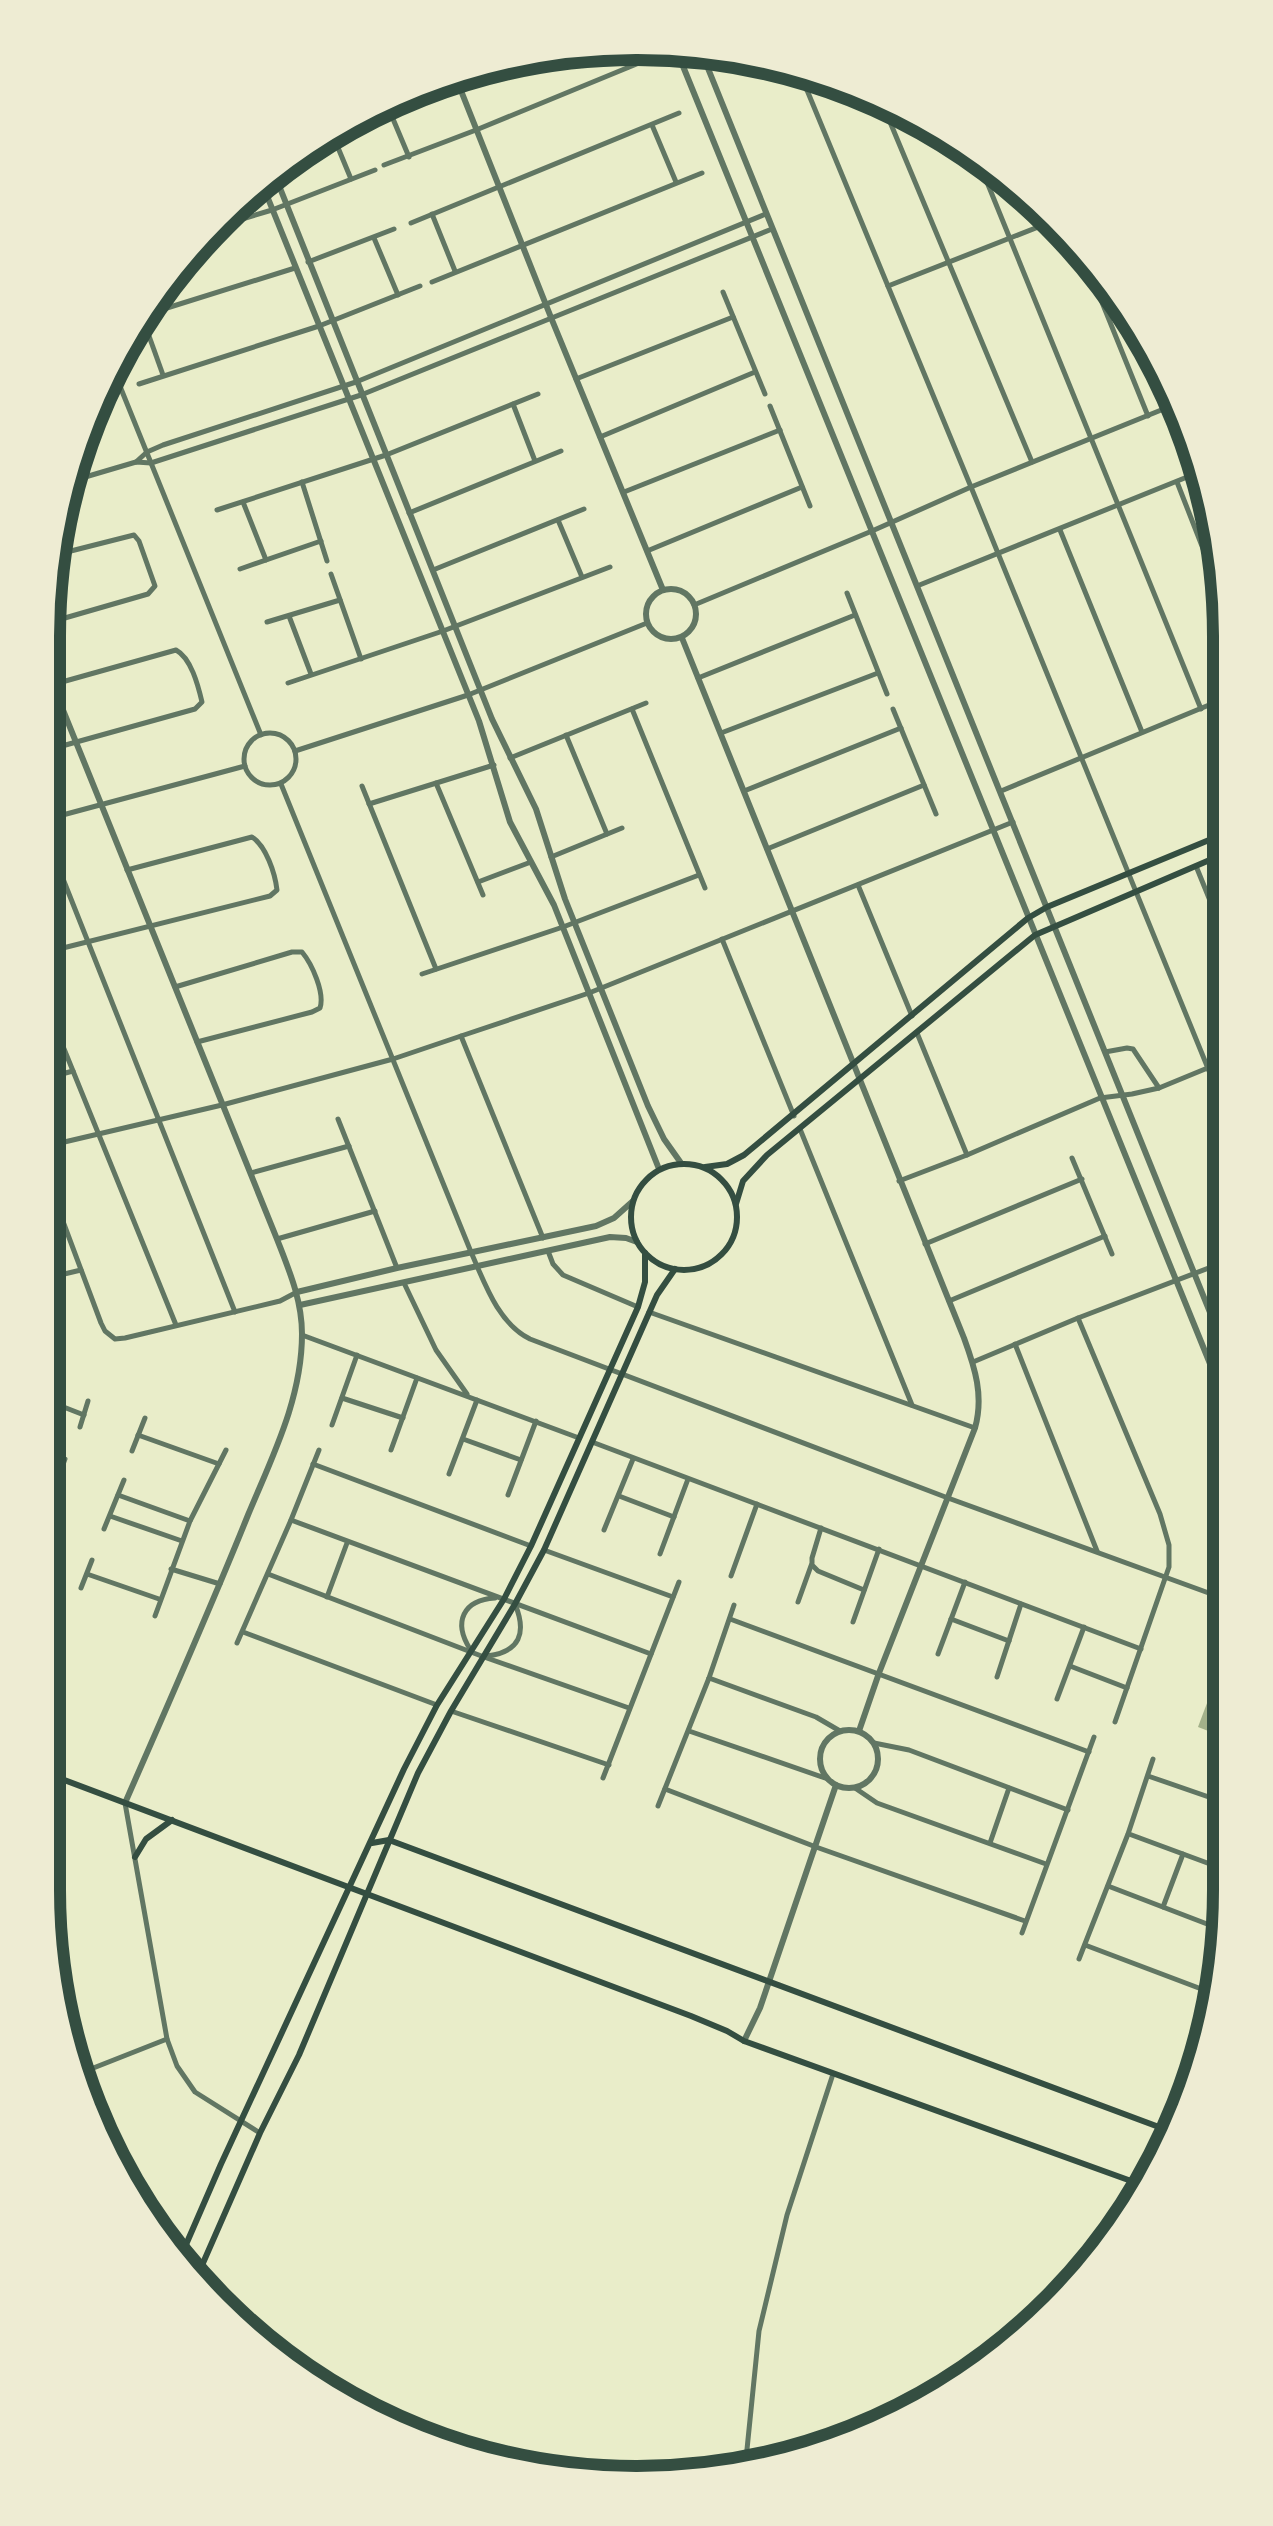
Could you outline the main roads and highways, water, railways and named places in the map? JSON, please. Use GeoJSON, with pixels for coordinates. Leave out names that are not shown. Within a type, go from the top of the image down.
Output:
{"type":"FeatureCollection","features":[{"type":"Feature","properties":{"kind":"main road"},"geometry":{"type":"LineString","coordinates":[[1213,838],[1047,906],[1028,918],[744,1156],[705,1168],[681,1163],[658,1170],[647,1178],[633,1201],[631,1215],[637,1242],[654,1261],[675,1270],[701,1268],[723,1253],[736,1230],[736,1204],[750,1171],[1034,935],[1213,859]]}},
{"type":"Feature","properties":{"kind":"main road"},"geometry":{"type":"LineString","coordinates":[[705,1168],[725,1182],[736,1204]]}},
{"type":"Feature","properties":{"kind":"main road"},"geometry":{"type":"LineString","coordinates":[[185,2247],[377,1825],[437,1705],[504,1599],[530,1546],[638,1307],[645,1282],[645,1253]]}},
{"type":"Feature","properties":{"kind":"main road"},"geometry":{"type":"LineString","coordinates":[[201,2267],[299,2054],[418,1772],[544,1550],[649,1312],[662,1285],[675,1270]]}},
{"type":"Feature","properties":{"kind":"main road"},"geometry":{"type":"LineString","coordinates":[[60,1779],[691,2016],[833,2074],[1134,2182]]}},
{"type":"Feature","properties":{"kind":"main road"},"geometry":{"type":"LineString","coordinates":[[135,1857],[153,1832],[172,1820]]}},
{"type":"Feature","properties":{"kind":"main road"},"geometry":{"type":"LineString","coordinates":[[371,1844],[389,1840],[1161,2127]]}}]}
